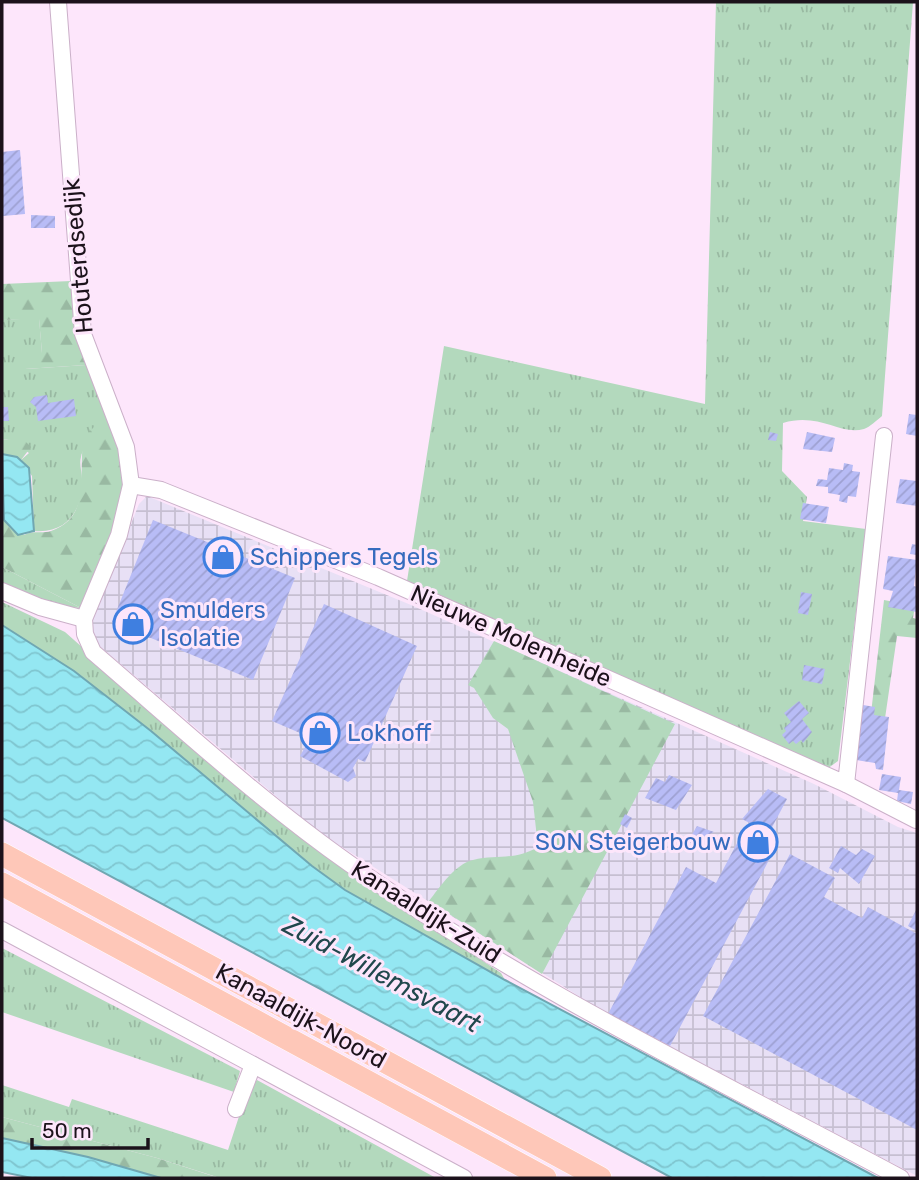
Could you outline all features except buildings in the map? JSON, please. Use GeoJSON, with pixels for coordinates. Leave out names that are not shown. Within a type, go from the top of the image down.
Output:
{"type":"FeatureCollection","features":[{"type":"Feature","properties":{"kind":"highway","name":"Kanaaldijk-Noord"},"geometry":{"type":"LineString","coordinates":[[2,854],[600,1178]]}},
{"type":"Feature","properties":{"kind":"highway","name":"Kanaaldijk-Noord"},"geometry":{"type":"LineString","coordinates":[[2,884],[545,1178]]}},
{"type":"Feature","properties":{"kind":"street","name":"Houterdsedijk"},"geometry":{"type":"LineString","coordinates":[[58,2],[83,334],[126,447],[131,485],[119,535],[84,619]]}},
{"type":"Feature","properties":{"kind":"street"},"geometry":{"type":"LineString","coordinates":[[846,784],[884,436]]}},
{"type":"Feature","properties":{"kind":"street","name":"Nieuwe Molenheide"},"geometry":{"type":"LineString","coordinates":[[131,485],[161,490],[378,577],[846,784],[916,820]]}},
{"type":"Feature","properties":{"kind":"street"},"geometry":{"type":"LineString","coordinates":[[2,591],[40,607],[84,619]]}},
{"type":"Feature","properties":{"kind":"street","name":"Kanaaldijk-Zuid"},"geometry":{"type":"LineString","coordinates":[[84,619],[85,634],[93,652],[288,819],[350,865],[533,980],[901,1178]]}},
{"type":"Feature","properties":{"kind":"street"},"geometry":{"type":"LineString","coordinates":[[2,930],[464,1178]]}},
{"type":"Feature","properties":{"kind":"street"},"geometry":{"type":"LineString","coordinates":[[236,1109],[253,1065]]}},
{"type":"Feature","properties":{"kind":"shaded area"},"geometry":{"type":"Polygon","coordinates":[[[147,496],[411,605],[814,784],[898,827],[917,833],[917,1176],[604,1012],[318,832],[96,643],[91,622],[139,504],[147,496]]]}},
{"type":"Feature","properties":{"kind":"green space"},"geometry":{"type":"Polygon","coordinates":[[[716,2],[913,2],[882,416],[866,428],[855,430],[808,420],[783,423],[782,471],[807,497],[803,521],[866,529],[838,761],[827,769],[407,581],[444,346],[705,404],[716,2]]]}},
{"type":"Feature","properties":{"kind":"green space"},"geometry":{"type":"Polygon","coordinates":[[[71,281],[79,338],[86,365],[25,369],[24,352],[42,353],[39,319],[2,320],[2,284],[71,281]]]}},
{"type":"Feature","properties":{"kind":"green space"},"geometry":{"type":"Polygon","coordinates":[[[39,318],[42,353],[25,369],[86,365],[111,418],[83,452],[80,462],[82,490],[76,510],[64,524],[46,531],[34,531],[32,476],[21,460],[29,453],[9,439],[2,440],[2,320],[39,318]]]}},
{"type":"Feature","properties":{"kind":"green space"},"geometry":{"type":"Polygon","coordinates":[[[111,418],[121,454],[121,498],[111,536],[81,608],[2,567],[2,502],[4,515],[24,535],[51,531],[64,524],[73,515],[81,492],[84,437],[100,421],[111,418]]]}},
{"type":"Feature","properties":{"kind":"green space"},"geometry":{"type":"Polygon","coordinates":[[[2,440],[25,441],[31,447],[21,460],[2,454],[2,440]]]}},
{"type":"Feature","properties":{"kind":"green space"},"geometry":{"type":"Polygon","coordinates":[[[2,567],[81,608],[56,606],[2,585],[2,567]]]}},
{"type":"Feature","properties":{"kind":"green space"},"geometry":{"type":"Polygon","coordinates":[[[884,600],[915,606],[913,618],[917,619],[917,638],[897,636],[883,732],[869,731],[884,600]]]}},
{"type":"Feature","properties":{"kind":"green space"},"geometry":{"type":"Polygon","coordinates":[[[2,602],[65,632],[163,719],[382,894],[501,973],[505,980],[345,890],[312,866],[151,731],[74,671],[2,625],[2,602]]]}},
{"type":"Feature","properties":{"kind":"green space"},"geometry":{"type":"Polygon","coordinates":[[[494,641],[675,724],[542,974],[429,901],[448,877],[466,862],[513,856],[538,847],[533,802],[508,729],[493,718],[474,688],[468,685],[494,641]]]}},
{"type":"Feature","properties":{"kind":"green space"},"geometry":{"type":"Polygon","coordinates":[[[2,948],[240,1071],[234,1092],[2,1012],[2,948]]]}},
{"type":"Feature","properties":{"kind":"green space"},"geometry":{"type":"Polygon","coordinates":[[[257,1080],[436,1178],[220,1178],[157,1158],[2,1117],[2,1085],[69,1107],[72,1099],[228,1150],[248,1089],[257,1080]]]}},
{"type":"Feature","properties":{"kind":"green space"},"geometry":{"type":"Polygon","coordinates":[[[2,1117],[157,1158],[219,1178],[161,1178],[88,1157],[2,1138],[2,1117]]]}},
{"type":"Feature","properties":{"kind":"water"},"geometry":{"type":"Polygon","coordinates":[[[2,454],[17,457],[29,468],[34,531],[18,535],[4,520],[2,454]]]}},
{"type":"Feature","properties":{"kind":"water","name":"Zuid-Willemsvaart"},"geometry":{"type":"Polygon","coordinates":[[[2,625],[74,671],[345,890],[505,980],[878,1178],[672,1178],[2,818],[2,625]]]}},
{"type":"Feature","properties":{"kind":"water"},"geometry":{"type":"Polygon","coordinates":[[[2,1138],[88,1157],[161,1178],[32,1178],[2,1172],[2,1138]]]}},
{"type":"Feature","properties":{"kind":"place","name":"Schippers Tegels"},"geometry":{"type":"Point","coordinates":[223,557]}},
{"type":"Feature","properties":{"kind":"place","name":"Smulders Isolatie"},"geometry":{"type":"Point","coordinates":[133,624]}},
{"type":"Feature","properties":{"kind":"place","name":"Lokhoff"},"geometry":{"type":"Point","coordinates":[320,733]}},
{"type":"Feature","properties":{"kind":"place","name":"SON Steigerbouw"},"geometry":{"type":"Point","coordinates":[758,842]}}]}
